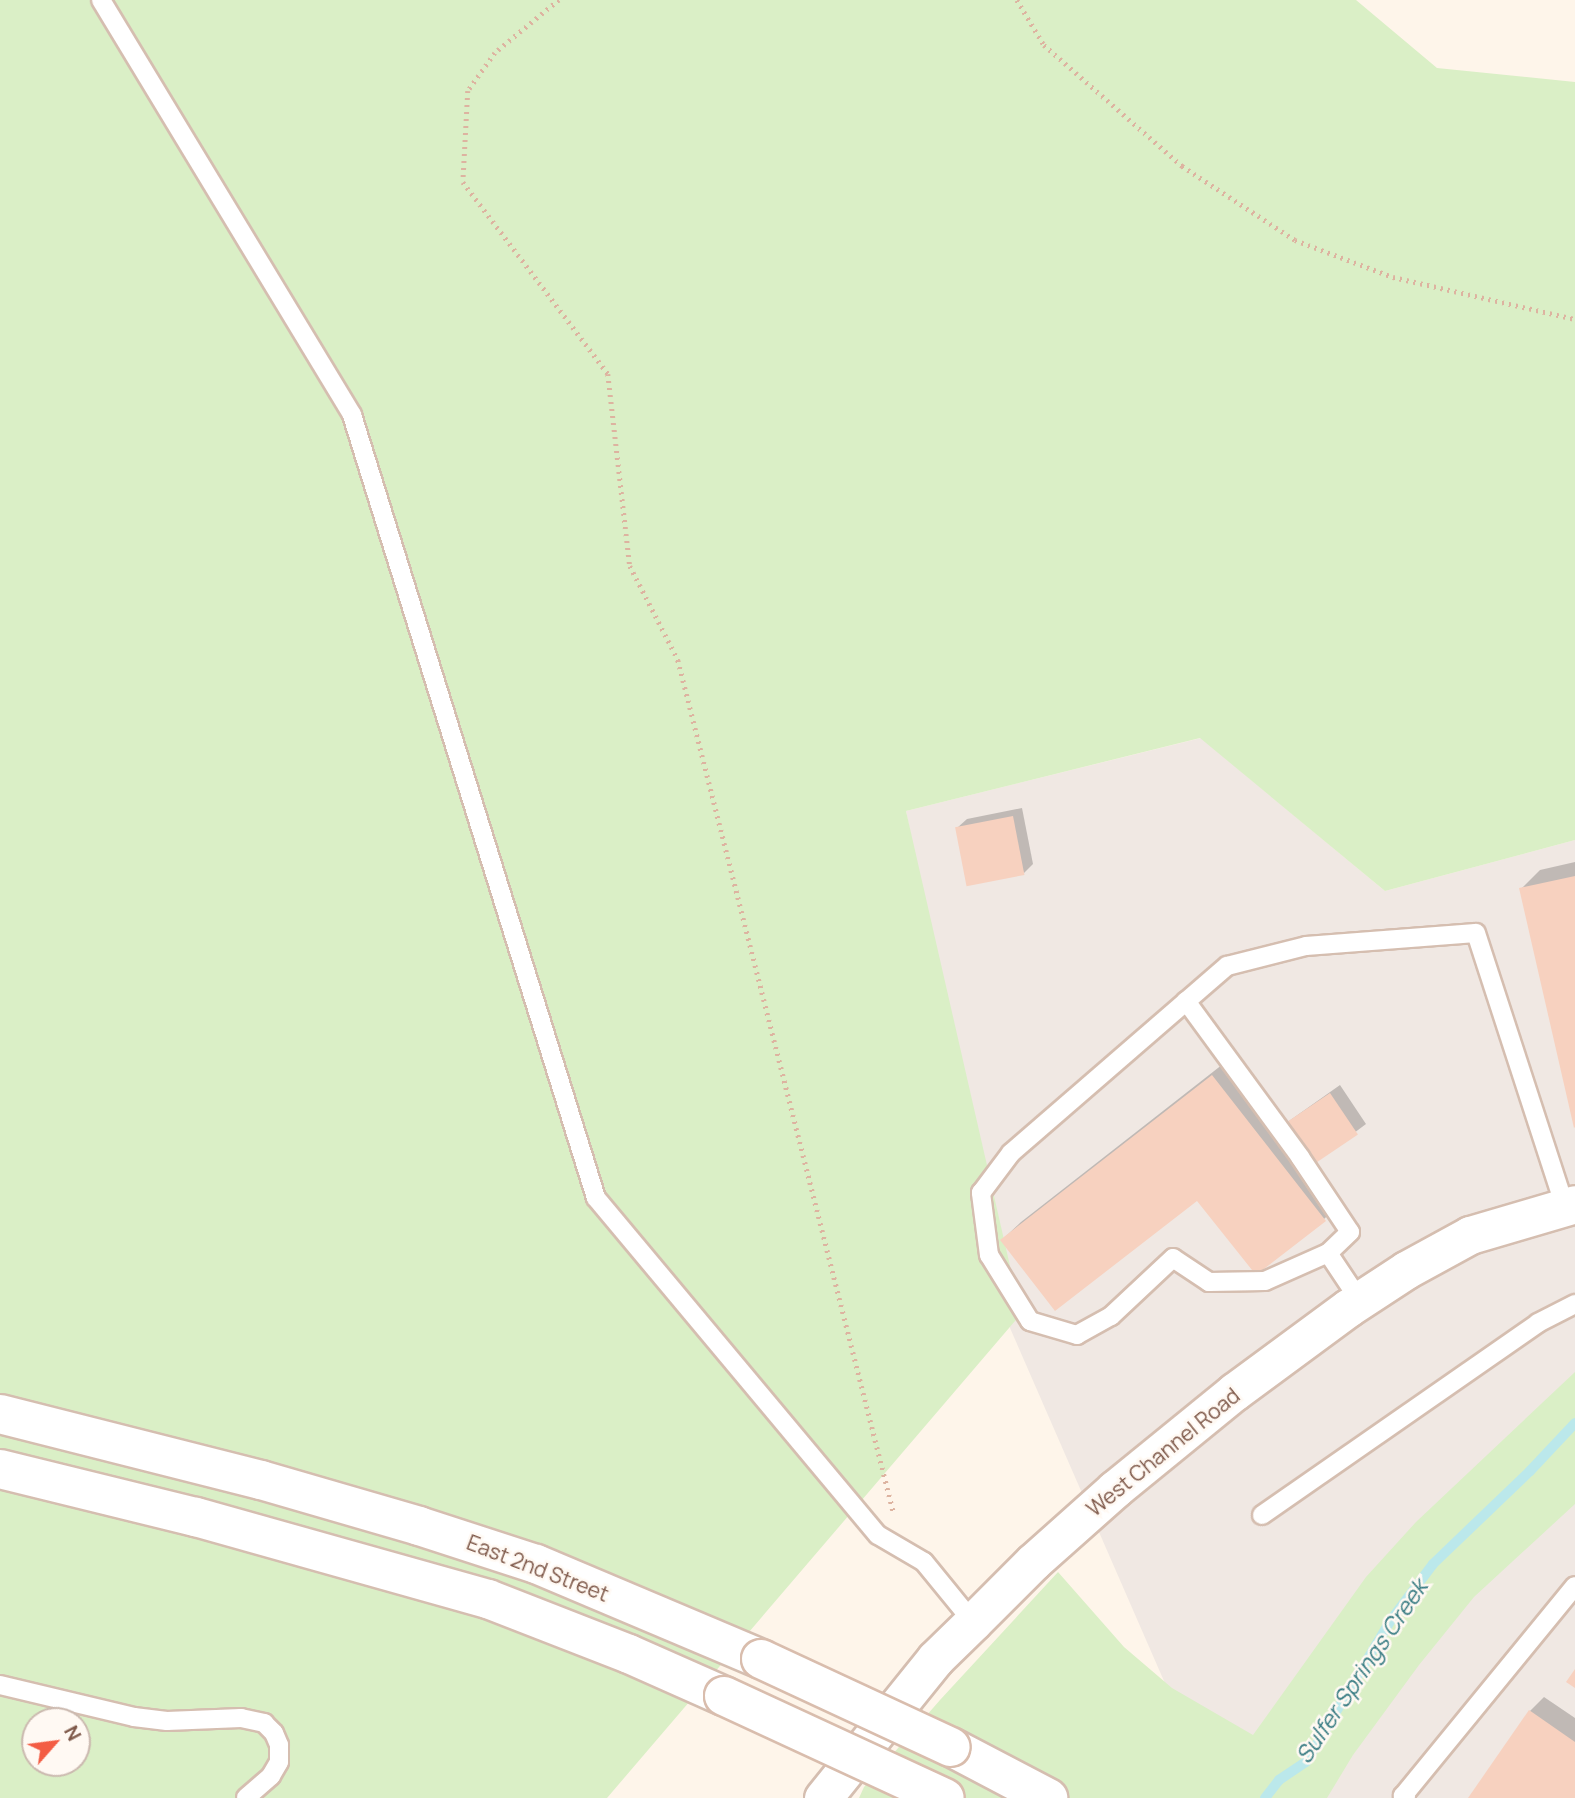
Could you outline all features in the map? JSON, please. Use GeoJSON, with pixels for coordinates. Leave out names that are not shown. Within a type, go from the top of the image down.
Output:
{"type":"FeatureCollection","features":[{"type":"Feature","properties":{"kind":"main road","name":"East 2nd Street"},"geometry":{"type":"LineString","coordinates":[[0,1414],[261,1480],[419,1526],[536,1564],[761,1659],[951,1747],[1048,1798]]}},
{"type":"Feature","properties":{"kind":"main road"},"geometry":{"type":"LineString","coordinates":[[0,1469],[209,1521],[488,1600],[629,1654],[945,1798]]}},
{"type":"Feature","properties":{"kind":"street","name":"West Channel Road"},"geometry":{"type":"LineString","coordinates":[[823,1798],[935,1659],[1034,1562],[1115,1489],[1234,1392],[1406,1270],[1471,1235],[1570,1206]]}},
{"type":"Feature","properties":{"kind":"lane"},"geometry":{"type":"LineString","coordinates":[[101,0],[352,415],[596,1198],[878,1535],[924,1562],[973,1622]]}},
{"type":"Feature","properties":{"kind":"lane"},"geometry":{"type":"LineString","coordinates":[[1186,1001],[1300,1157],[1350,1232],[1328,1253],[1265,1281],[1209,1282],[1173,1258],[1111,1316],[1077,1335],[1030,1321],[989,1255],[981,1193],[1011,1153],[1227,965],[1306,946],[1476,933],[1570,1206]]}},
{"type":"Feature","properties":{"kind":"lane"},"geometry":{"type":"LineString","coordinates":[[1328,1253],[1360,1301]]}},
{"type":"Feature","properties":{"kind":"lane"},"geometry":{"type":"LineString","coordinates":[[1262,1515],[1538,1323],[1575,1304]]}},
{"type":"Feature","properties":{"kind":"lane"},"geometry":{"type":"LineString","coordinates":[[1406,1798],[1403,1796],[1571,1597]]}},
{"type":"Feature","properties":{"kind":"lane"},"geometry":{"type":"LineString","coordinates":[[0,1685],[134,1717],[167,1721],[241,1718],[264,1723],[274,1733],[279,1745],[279,1762],[271,1776],[246,1798]]}},
{"type":"Feature","properties":{"kind":"path"},"geometry":{"type":"LineString","coordinates":[[559,0],[495,53],[468,91],[463,182],[608,374],[630,566],[678,660],[895,1517]]}},
{"type":"Feature","properties":{"kind":"path"},"geometry":{"type":"LineString","coordinates":[[1017,0],[1045,45],[1182,166],[1295,240],[1393,277],[1575,319]]}},
{"type":"Feature","properties":{"kind":"shaded area"},"geometry":{"type":"Polygon","coordinates":[[[1201,738],[1385,891],[1575,840],[1575,1798],[1215,1798],[1010,1328],[906,811],[1201,738]]]}},
{"type":"Feature","properties":{"kind":"green space"},"geometry":{"type":"Polygon","coordinates":[[[0,0],[1356,0],[1437,68],[1575,82],[1575,840],[1385,891],[1200,738],[906,811],[1021,1314],[607,1798],[0,1798],[0,0]]]}},
{"type":"Feature","properties":{"kind":"green space"},"geometry":{"type":"Polygon","coordinates":[[[1575,1372],[1575,1504],[1474,1597],[1419,1665],[1353,1755],[1327,1798],[859,1798],[864,1787],[940,1700],[1058,1572],[1124,1647],[1172,1688],[1253,1735],[1366,1577],[1416,1522],[1575,1372]]]}},
{"type":"Feature","properties":{"kind":"building"},"geometry":{"type":"Polygon","coordinates":[[[1013,816],[1024,875],[967,886],[955,827],[1013,816]]]}},
{"type":"Feature","properties":{"kind":"building"},"geometry":{"type":"Polygon","coordinates":[[[1575,876],[1575,1127],[1574,1128],[1519,888],[1575,876]]]}},
{"type":"Feature","properties":{"kind":"building"},"geometry":{"type":"Polygon","coordinates":[[[1212,1075],[1326,1221],[1256,1275],[1197,1201],[1055,1311],[1000,1240],[1212,1075]]]}},
{"type":"Feature","properties":{"kind":"building"},"geometry":{"type":"Polygon","coordinates":[[[1330,1093],[1358,1134],[1316,1163],[1288,1122],[1330,1093]]]}},
{"type":"Feature","properties":{"kind":"building"},"geometry":{"type":"Polygon","coordinates":[[[1575,1669],[1575,1688],[1566,1682],[1575,1669]]]}},
{"type":"Feature","properties":{"kind":"building"},"geometry":{"type":"Polygon","coordinates":[[[1529,1710],[1575,1742],[1575,1798],[1468,1798],[1529,1710]]]}},
{"type":"Feature","properties":{"kind":"waterway","name":"Sulfer Springs Creek"},"geometry":{"type":"LineString","coordinates":[[1265,1798],[1279,1780],[1306,1762],[1391,1620],[1433,1564],[1530,1471],[1575,1423]]}}]}
